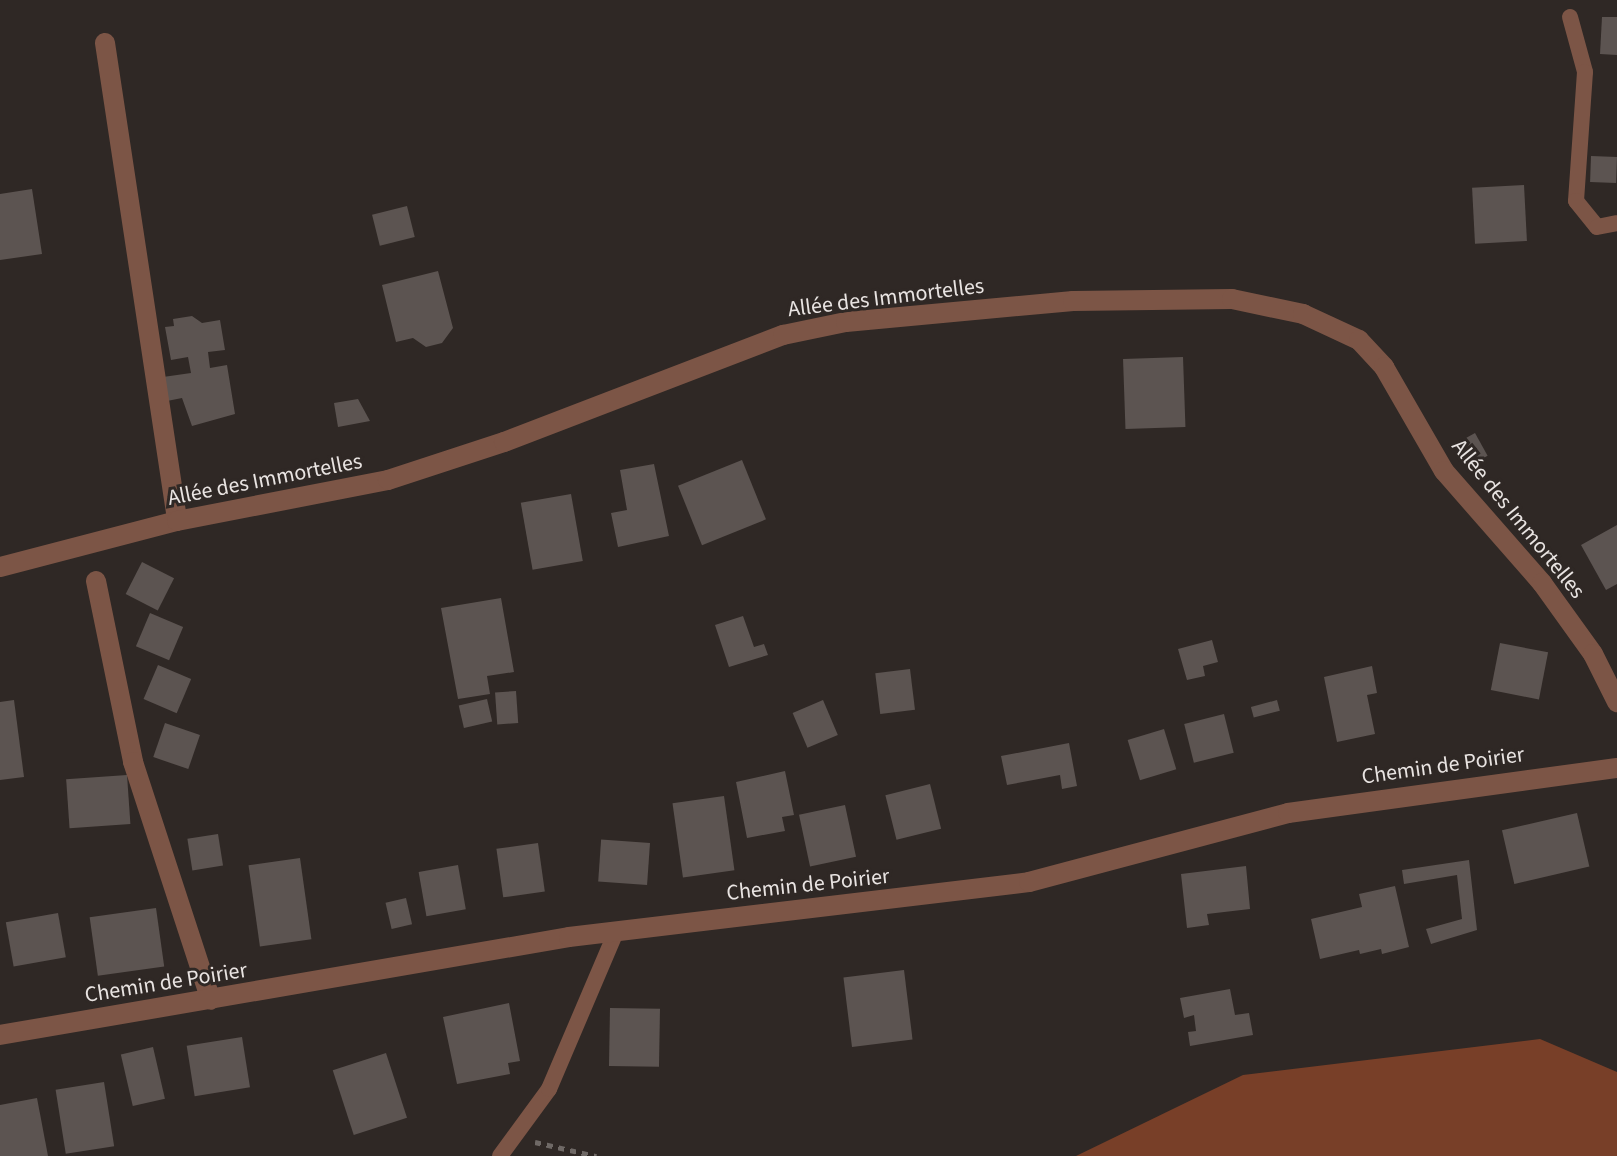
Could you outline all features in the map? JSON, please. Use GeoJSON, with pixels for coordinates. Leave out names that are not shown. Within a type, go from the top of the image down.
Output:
{"type":"FeatureCollection","features":[{"type":"Feature","properties":{"kind":"street"},"geometry":{"type":"LineString","coordinates":[[105,43],[177,521]]}},
{"type":"Feature","properties":{"kind":"street","name":"Allée des Immortelles"},"geometry":{"type":"LineString","coordinates":[[0,567],[177,521],[388,480],[504,442],[783,335],[846,322],[1073,301],[1170,297],[1265,303],[1339,329],[1359,340],[1384,367],[1444,471],[1542,583],[1593,654],[1617,702]]}},
{"type":"Feature","properties":{"kind":"street"},"geometry":{"type":"LineString","coordinates":[[96,581],[133,762],[211,1000]]}},
{"type":"Feature","properties":{"kind":"street","name":"Chemin de Poirier"},"geometry":{"type":"LineString","coordinates":[[0,1035],[616,932],[1029,882],[1288,813],[1617,768]]}},
{"type":"Feature","properties":{"kind":"lane"},"geometry":{"type":"LineString","coordinates":[[1570,17],[1585,72],[1576,201],[1597,227],[1617,223]]}},
{"type":"Feature","properties":{"kind":"lane"},"geometry":{"type":"LineString","coordinates":[[500,1156],[519,1135],[549,1089],[616,932]]}},
{"type":"Feature","properties":{"kind":"path"},"geometry":{"type":"LineString","coordinates":[[519,1135],[545,1147],[596,1156]]}},
{"type":"Feature","properties":{"kind":"shaded area"},"geometry":{"type":"Polygon","coordinates":[[[1540,1039],[1617,1072],[1617,1156],[1076,1156],[1243,1075],[1540,1039]]]}},
{"type":"Feature","properties":{"kind":"building"},"geometry":{"type":"Polygon","coordinates":[[[1602,17],[1617,17],[1617,55],[1600,54],[1602,17]]]}},
{"type":"Feature","properties":{"kind":"building"},"geometry":{"type":"Polygon","coordinates":[[[1591,156],[1617,157],[1616,183],[1590,182],[1591,156]]]}},
{"type":"Feature","properties":{"kind":"building"},"geometry":{"type":"Polygon","coordinates":[[[1524,185],[1527,241],[1475,244],[1472,188],[1524,185]]]}},
{"type":"Feature","properties":{"kind":"building"},"geometry":{"type":"Polygon","coordinates":[[[32,189],[42,254],[0,260],[0,194],[32,189]]]}},
{"type":"Feature","properties":{"kind":"building"},"geometry":{"type":"Polygon","coordinates":[[[407,206],[415,237],[380,246],[372,215],[407,206]]]}},
{"type":"Feature","properties":{"kind":"building"},"geometry":{"type":"Polygon","coordinates":[[[438,271],[453,328],[442,343],[426,347],[413,338],[396,342],[382,285],[438,271]]]}},
{"type":"Feature","properties":{"kind":"building"},"geometry":{"type":"Polygon","coordinates":[[[192,316],[202,323],[220,320],[225,350],[208,352],[210,368],[227,365],[235,414],[192,426],[182,398],[167,401],[163,377],[191,373],[188,357],[171,360],[165,327],[174,326],[173,319],[192,316]]]}},
{"type":"Feature","properties":{"kind":"building"},"geometry":{"type":"Polygon","coordinates":[[[1183,357],[1185,427],[1125,429],[1123,359],[1183,357]]]}},
{"type":"Feature","properties":{"kind":"building"},"geometry":{"type":"Polygon","coordinates":[[[358,399],[370,421],[338,427],[334,403],[358,399]]]}},
{"type":"Feature","properties":{"kind":"building"},"geometry":{"type":"Polygon","coordinates":[[[1475,433],[1488,456],[1474,463],[1461,441],[1475,433]]]}},
{"type":"Feature","properties":{"kind":"building"},"geometry":{"type":"Polygon","coordinates":[[[742,460],[766,519],[702,545],[678,486],[742,460]]]}},
{"type":"Feature","properties":{"kind":"building"},"geometry":{"type":"Polygon","coordinates":[[[654,464],[669,536],[618,547],[611,513],[627,510],[620,470],[654,464]]]}},
{"type":"Feature","properties":{"kind":"building"},"geometry":{"type":"Polygon","coordinates":[[[571,494],[583,561],[533,570],[521,503],[571,494]]]}},
{"type":"Feature","properties":{"kind":"building"},"geometry":{"type":"Polygon","coordinates":[[[1617,525],[1617,584],[1606,590],[1581,545],[1617,525]]]}},
{"type":"Feature","properties":{"kind":"building"},"geometry":{"type":"Polygon","coordinates":[[[142,562],[174,578],[158,610],[126,594],[142,562]]]}},
{"type":"Feature","properties":{"kind":"building"},"geometry":{"type":"Polygon","coordinates":[[[501,598],[514,672],[487,676],[490,694],[458,699],[441,608],[501,598]]]}},
{"type":"Feature","properties":{"kind":"building"},"geometry":{"type":"Polygon","coordinates":[[[150,613],[183,627],[169,660],[136,646],[150,613]]]}},
{"type":"Feature","properties":{"kind":"building"},"geometry":{"type":"Polygon","coordinates":[[[743,616],[754,647],[764,644],[768,655],[729,667],[715,625],[743,616]]]}},
{"type":"Feature","properties":{"kind":"building"},"geometry":{"type":"Polygon","coordinates":[[[1212,640],[1218,662],[1203,666],[1205,676],[1187,680],[1178,649],[1212,640]]]}},
{"type":"Feature","properties":{"kind":"building"},"geometry":{"type":"Polygon","coordinates":[[[1500,643],[1548,652],[1539,699],[1491,690],[1500,643]]]}},
{"type":"Feature","properties":{"kind":"building"},"geometry":{"type":"Polygon","coordinates":[[[158,665],[191,679],[177,713],[144,699],[158,665]]]}},
{"type":"Feature","properties":{"kind":"building"},"geometry":{"type":"Polygon","coordinates":[[[1372,666],[1377,693],[1367,695],[1375,734],[1337,742],[1324,677],[1372,666]]]}},
{"type":"Feature","properties":{"kind":"building"},"geometry":{"type":"Polygon","coordinates":[[[910,669],[915,710],[880,714],[875,673],[910,669]]]}},
{"type":"Feature","properties":{"kind":"building"},"geometry":{"type":"Polygon","coordinates":[[[516,691],[518,723],[497,724],[495,692],[516,691]]]}},
{"type":"Feature","properties":{"kind":"building"},"geometry":{"type":"Polygon","coordinates":[[[487,699],[492,721],[464,728],[459,706],[487,699]]]}},
{"type":"Feature","properties":{"kind":"building"},"geometry":{"type":"Polygon","coordinates":[[[14,700],[24,777],[0,780],[0,702],[14,700]]]}},
{"type":"Feature","properties":{"kind":"building"},"geometry":{"type":"Polygon","coordinates":[[[823,700],[838,735],[807,748],[793,713],[823,700]]]}},
{"type":"Feature","properties":{"kind":"building"},"geometry":{"type":"Polygon","coordinates":[[[1277,700],[1280,711],[1254,718],[1251,707],[1277,700]]]}},
{"type":"Feature","properties":{"kind":"building"},"geometry":{"type":"Polygon","coordinates":[[[1224,714],[1234,753],[1194,763],[1184,724],[1224,714]]]}},
{"type":"Feature","properties":{"kind":"building"},"geometry":{"type":"Polygon","coordinates":[[[165,723],[200,735],[188,769],[153,757],[165,723]]]}},
{"type":"Feature","properties":{"kind":"building"},"geometry":{"type":"Polygon","coordinates":[[[1164,729],[1176,769],[1140,780],[1128,740],[1164,729]]]}},
{"type":"Feature","properties":{"kind":"building"},"geometry":{"type":"Polygon","coordinates":[[[1069,743],[1077,786],[1062,789],[1060,775],[1007,785],[1001,756],[1069,743]]]}},
{"type":"Feature","properties":{"kind":"building"},"geometry":{"type":"Polygon","coordinates":[[[785,771],[794,815],[782,817],[785,831],[747,838],[736,782],[785,771]]]}},
{"type":"Feature","properties":{"kind":"building"},"geometry":{"type":"Polygon","coordinates":[[[127,775],[130,824],[70,828],[66,779],[127,775]]]}},
{"type":"Feature","properties":{"kind":"building"},"geometry":{"type":"Polygon","coordinates":[[[930,784],[941,829],[896,840],[885,795],[930,784]]]}},
{"type":"Feature","properties":{"kind":"building"},"geometry":{"type":"Polygon","coordinates":[[[724,796],[734,870],[683,878],[673,803],[724,796]]]}},
{"type":"Feature","properties":{"kind":"building"},"geometry":{"type":"Polygon","coordinates":[[[845,805],[856,857],[810,867],[799,815],[845,805]]]}},
{"type":"Feature","properties":{"kind":"building"},"geometry":{"type":"Polygon","coordinates":[[[1577,813],[1589,867],[1514,884],[1502,830],[1577,813]]]}},
{"type":"Feature","properties":{"kind":"building"},"geometry":{"type":"Polygon","coordinates":[[[218,834],[223,866],[192,870],[187,839],[218,834]]]}},
{"type":"Feature","properties":{"kind":"building"},"geometry":{"type":"Polygon","coordinates":[[[601,840],[650,843],[647,885],[598,881],[601,840]]]}},
{"type":"Feature","properties":{"kind":"building"},"geometry":{"type":"Polygon","coordinates":[[[538,843],[545,892],[503,897],[496,849],[538,843]]]}},
{"type":"Feature","properties":{"kind":"building"},"geometry":{"type":"Polygon","coordinates":[[[300,858],[311,939],[260,946],[249,865],[300,858]]]}},
{"type":"Feature","properties":{"kind":"building"},"geometry":{"type":"Polygon","coordinates":[[[1469,860],[1477,930],[1431,944],[1426,929],[1462,919],[1457,875],[1404,884],[1402,870],[1469,860]]]}},
{"type":"Feature","properties":{"kind":"building"},"geometry":{"type":"Polygon","coordinates":[[[458,865],[466,909],[426,916],[419,872],[458,865]]]}},
{"type":"Feature","properties":{"kind":"building"},"geometry":{"type":"Polygon","coordinates":[[[1246,866],[1250,909],[1207,914],[1209,925],[1187,928],[1181,874],[1246,866]]]}},
{"type":"Feature","properties":{"kind":"building"},"geometry":{"type":"Polygon","coordinates":[[[1395,886],[1409,947],[1382,954],[1381,949],[1360,954],[1359,950],[1320,959],[1311,919],[1362,907],[1359,894],[1395,886]]]}},
{"type":"Feature","properties":{"kind":"building"},"geometry":{"type":"Polygon","coordinates":[[[406,898],[412,924],[392,929],[386,903],[406,898]]]}},
{"type":"Feature","properties":{"kind":"building"},"geometry":{"type":"Polygon","coordinates":[[[156,908],[164,966],[98,976],[90,917],[156,908]]]}},
{"type":"Feature","properties":{"kind":"building"},"geometry":{"type":"Polygon","coordinates":[[[58,913],[66,957],[14,967],[6,922],[58,913]]]}},
{"type":"Feature","properties":{"kind":"building"},"geometry":{"type":"Polygon","coordinates":[[[904,970],[913,1039],[852,1047],[843,977],[904,970]]]}},
{"type":"Feature","properties":{"kind":"building"},"geometry":{"type":"Polygon","coordinates":[[[1230,989],[1235,1015],[1249,1013],[1253,1035],[1190,1046],[1188,1032],[1196,1031],[1194,1015],[1184,1018],[1180,998],[1230,989]]]}},
{"type":"Feature","properties":{"kind":"building"},"geometry":{"type":"Polygon","coordinates":[[[509,1003],[520,1061],[508,1063],[510,1074],[457,1084],[443,1017],[509,1003]]]}},
{"type":"Feature","properties":{"kind":"building"},"geometry":{"type":"Polygon","coordinates":[[[610,1008],[660,1009],[659,1067],[609,1066],[610,1008]]]}},
{"type":"Feature","properties":{"kind":"building"},"geometry":{"type":"Polygon","coordinates":[[[242,1037],[250,1087],[195,1096],[187,1046],[242,1037]]]}},
{"type":"Feature","properties":{"kind":"building"},"geometry":{"type":"Polygon","coordinates":[[[153,1047],[165,1099],[133,1106],[121,1054],[153,1047]]]}},
{"type":"Feature","properties":{"kind":"building"},"geometry":{"type":"Polygon","coordinates":[[[386,1053],[407,1118],[354,1135],[333,1070],[386,1053]]]}},
{"type":"Feature","properties":{"kind":"building"},"geometry":{"type":"Polygon","coordinates":[[[104,1082],[114,1146],[66,1154],[56,1090],[104,1082]]]}},
{"type":"Feature","properties":{"kind":"building"},"geometry":{"type":"Polygon","coordinates":[[[37,1098],[48,1156],[0,1156],[0,1105],[37,1098]]]}}]}
